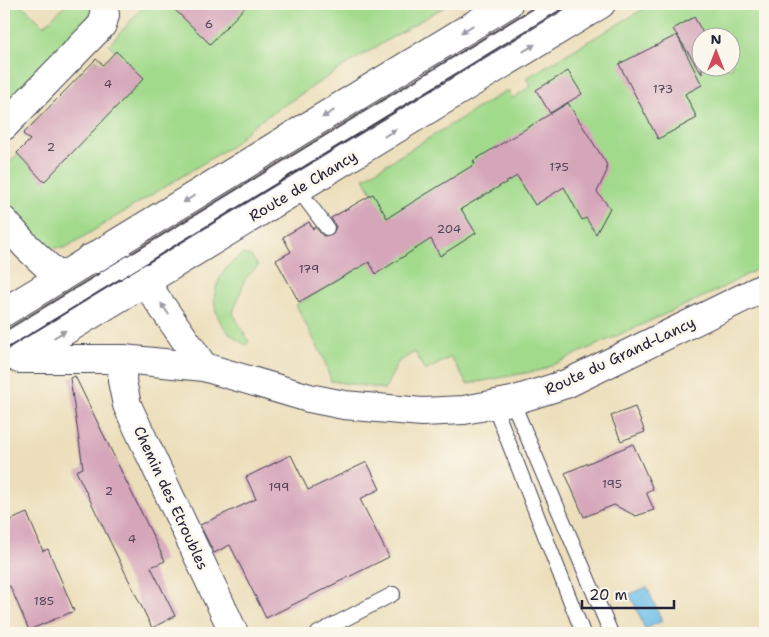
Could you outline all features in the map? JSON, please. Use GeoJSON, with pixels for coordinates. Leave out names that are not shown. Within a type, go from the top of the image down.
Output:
{"type":"FeatureCollection","features":[{"type":"Feature","properties":{"kind":"street"},"geometry":{"type":"LineString","coordinates":[[4,126],[102,25],[105,15],[103,4]]}},
{"type":"Feature","properties":{"kind":"street"},"geometry":{"type":"LineString","coordinates":[[4,312],[508,4]]}},
{"type":"Feature","properties":{"kind":"street","name":"Route de Chancy"},"geometry":{"type":"LineString","coordinates":[[9,356],[136,273],[298,188],[601,4]]}},
{"type":"Feature","properties":{"kind":"street"},"geometry":{"type":"LineString","coordinates":[[4,221],[26,246],[60,278]]}},
{"type":"Feature","properties":{"kind":"street"},"geometry":{"type":"LineString","coordinates":[[89,259],[106,259],[136,273],[204,367]]}},
{"type":"Feature","properties":{"kind":"street","name":"Route du Grand-Lancy"},"geometry":{"type":"LineString","coordinates":[[9,356],[123,359],[204,367],[309,398],[344,405],[422,412],[464,410],[503,403],[566,384],[765,286]]}},
{"type":"Feature","properties":{"kind":"street"},"geometry":{"type":"LineString","coordinates":[[154,362],[172,352],[184,337]]}},
{"type":"Feature","properties":{"kind":"street","name":"Chemin des Etroubles"},"geometry":{"type":"LineString","coordinates":[[123,359],[122,381],[127,405],[234,633]]}},
{"type":"Feature","properties":{"kind":"lane"},"geometry":{"type":"LineString","coordinates":[[136,273],[555,4]]}},
{"type":"Feature","properties":{"kind":"lane"},"geometry":{"type":"LineString","coordinates":[[298,188],[327,228]]}},
{"type":"Feature","properties":{"kind":"lane"},"geometry":{"type":"LineString","coordinates":[[503,403],[583,633]]}},
{"type":"Feature","properties":{"kind":"lane"},"geometry":{"type":"LineString","coordinates":[[503,403],[610,633]]}},
{"type":"Feature","properties":{"kind":"lane"},"geometry":{"type":"LineString","coordinates":[[318,633],[393,594]]}},
{"type":"Feature","properties":{"kind":"green space"},"geometry":{"type":"Polygon","coordinates":[[[4,4],[21,4],[44,26],[66,4],[89,4],[91,11],[88,21],[4,110],[4,4]]]}},
{"type":"Feature","properties":{"kind":"green space"},"geometry":{"type":"Polygon","coordinates":[[[142,4],[449,4],[349,63],[252,126],[233,145],[65,248],[45,248],[4,202],[4,169],[30,140],[23,134],[96,59],[103,65],[116,51],[109,45],[144,6],[142,4]]]}},
{"type":"Feature","properties":{"kind":"green space"},"geometry":{"type":"Polygon","coordinates":[[[652,4],[765,4],[765,265],[712,293],[541,370],[467,384],[451,357],[425,371],[415,352],[398,362],[385,389],[331,381],[324,359],[296,305],[354,271],[344,248],[373,194],[364,178],[507,90],[513,98],[531,86],[526,78],[652,4]]]}},
{"type":"Feature","properties":{"kind":"green space"},"geometry":{"type":"Polygon","coordinates":[[[243,254],[251,256],[258,266],[245,279],[233,313],[249,342],[246,345],[232,336],[223,325],[214,301],[216,288],[221,276],[230,264],[243,254]]]}},
{"type":"Feature","properties":{"kind":"water"},"geometry":{"type":"Polygon","coordinates":[[[647,587],[662,621],[645,629],[630,594],[647,587]]]}},
{"type":"Feature","properties":{"kind":"building"},"geometry":{"type":"Polygon","coordinates":[[[169,4],[248,4],[210,44],[169,4]]]}},
{"type":"Feature","properties":{"kind":"building"},"geometry":{"type":"Polygon","coordinates":[[[694,17],[700,28],[692,28],[692,58],[673,29],[694,17]]]}},
{"type":"Feature","properties":{"kind":"building"},"geometry":{"type":"Polygon","coordinates":[[[677,35],[692,65],[692,78],[698,78],[702,85],[685,94],[697,118],[658,139],[619,64],[677,35]]]}},
{"type":"Feature","properties":{"kind":"building"},"geometry":{"type":"Polygon","coordinates":[[[116,51],[144,78],[44,182],[17,153],[30,140],[23,134],[96,59],[103,65],[116,51]]]}},
{"type":"Feature","properties":{"kind":"building"},"geometry":{"type":"Polygon","coordinates":[[[568,71],[582,94],[550,113],[536,90],[568,71]]]}},
{"type":"Feature","properties":{"kind":"building"},"geometry":{"type":"Polygon","coordinates":[[[568,103],[606,163],[607,171],[597,192],[610,208],[596,234],[586,218],[582,220],[564,187],[535,205],[517,176],[461,209],[476,233],[440,256],[431,239],[376,274],[369,262],[299,302],[276,260],[291,252],[283,237],[309,222],[313,229],[315,227],[323,236],[332,235],[336,227],[331,218],[373,194],[387,218],[475,164],[473,161],[568,103]]]}},
{"type":"Feature","properties":{"kind":"building"},"geometry":{"type":"Polygon","coordinates":[[[75,376],[165,561],[151,567],[175,616],[152,628],[76,471],[83,468],[70,378],[75,376]]]}},
{"type":"Feature","properties":{"kind":"building"},"geometry":{"type":"Polygon","coordinates":[[[635,407],[645,432],[621,441],[611,416],[635,407]]]}},
{"type":"Feature","properties":{"kind":"building"},"geometry":{"type":"Polygon","coordinates":[[[633,444],[653,489],[646,492],[654,510],[636,516],[614,505],[584,517],[565,473],[633,444]]]}},
{"type":"Feature","properties":{"kind":"building"},"geometry":{"type":"Polygon","coordinates":[[[291,455],[308,490],[367,462],[380,489],[360,499],[389,557],[266,618],[230,545],[214,553],[200,525],[256,499],[246,477],[291,455]]]}},
{"type":"Feature","properties":{"kind":"building"},"geometry":{"type":"Polygon","coordinates":[[[27,513],[43,551],[48,549],[74,611],[29,630],[10,586],[4,588],[4,523],[27,513]]]}},
{"type":"Feature","properties":{"kind":"tram line"},"geometry":{"type":"LineString","coordinates":[[4,331],[539,4]]}},
{"type":"Feature","properties":{"kind":"tram line"},"geometry":{"type":"LineString","coordinates":[[4,350],[571,4]]}}]}
